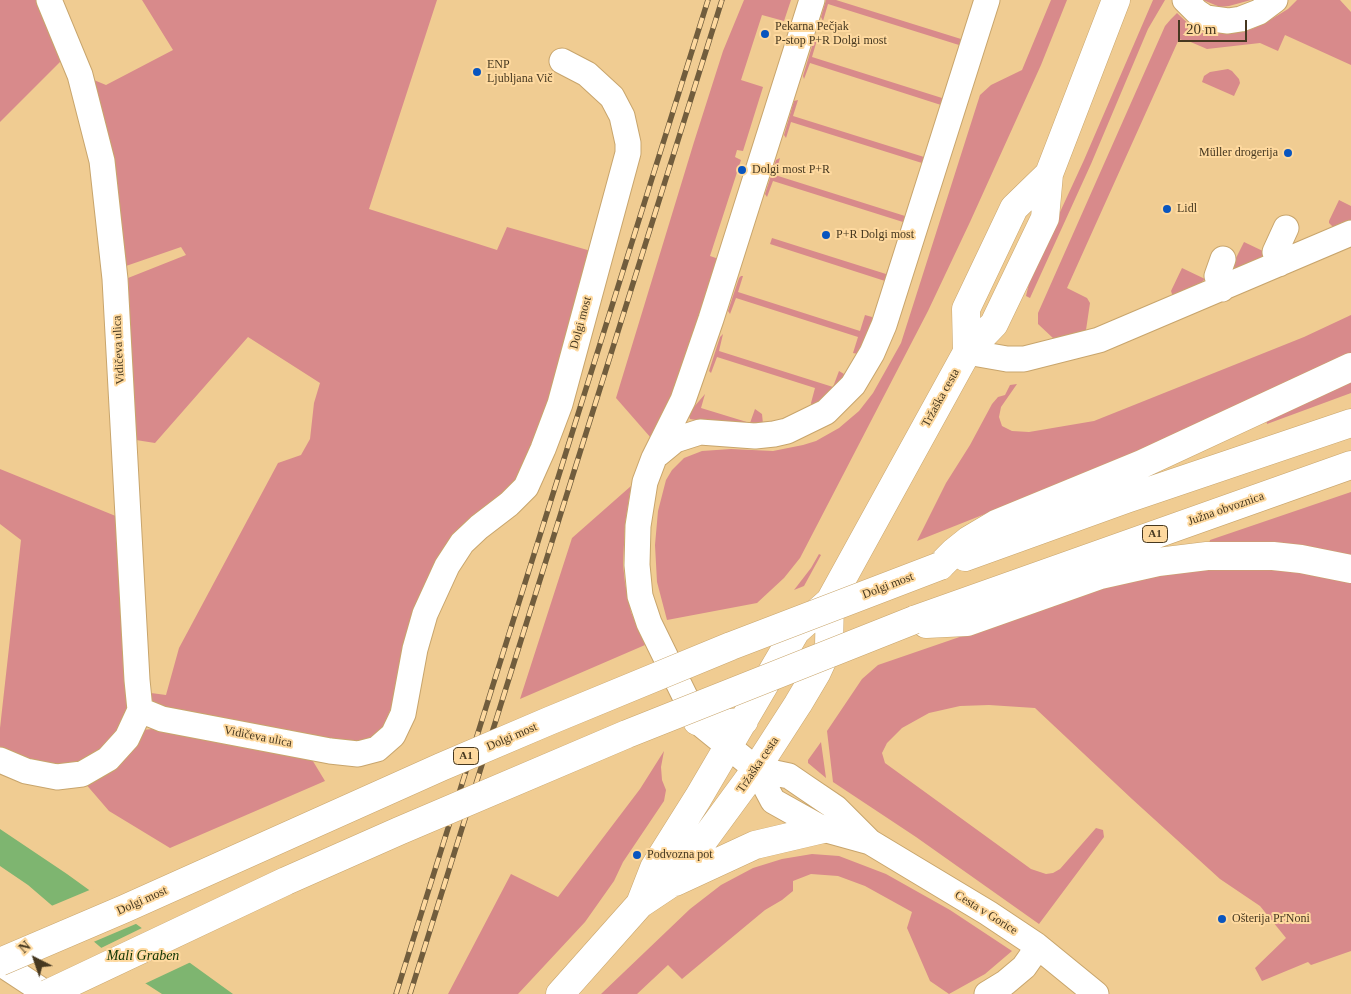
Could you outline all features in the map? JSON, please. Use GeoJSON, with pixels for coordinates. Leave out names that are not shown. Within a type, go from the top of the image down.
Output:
{"type":"FeatureCollection","features":[{"type":"Feature","properties":{"kind":"main road","name":"Tržaška cesta"},"geometry":{"type":"LineString","coordinates":[[640,904],[654,868],[698,798],[796,631],[830,601],[967,352],[994,324],[1045,218],[1049,174],[1116,0]]}},
{"type":"Feature","properties":{"kind":"main road"},"geometry":{"type":"LineString","coordinates":[[1000,534],[1142,464],[1351,367]]}},
{"type":"Feature","properties":{"kind":"main road","name":"A1"},"geometry":{"type":"LineString","coordinates":[[1000,534],[1168,484],[1351,423]]}},
{"type":"Feature","properties":{"kind":"main road","name":"Južna obvoznica"},"geometry":{"type":"LineString","coordinates":[[963,612],[1351,465]]}},
{"type":"Feature","properties":{"kind":"main road","name":"Dolgi most"},"geometry":{"type":"LineString","coordinates":[[0,962],[540,725],[731,646],[940,566],[1000,534]]}},
{"type":"Feature","properties":{"kind":"main road"},"geometry":{"type":"LineString","coordinates":[[963,612],[1100,575],[1158,562],[1207,556],[1273,556],[1301,559],[1351,569]]}},
{"type":"Feature","properties":{"kind":"main road","name":"Tržaška cesta"},"geometry":{"type":"LineString","coordinates":[[560,994],[640,904],[674,882],[756,769],[817,672],[829,646],[830,601]]}},
{"type":"Feature","properties":{"kind":"main road","name":"Dolgi most"},"geometry":{"type":"LineString","coordinates":[[47,994],[286,881],[627,734],[914,620],[927,625],[963,612]]}},
{"type":"Feature","properties":{"kind":"main road"},"geometry":{"type":"LineString","coordinates":[[697,722],[722,724],[744,721]]}},
{"type":"Feature","properties":{"kind":"main road"},"geometry":{"type":"LineString","coordinates":[[674,882],[755,845],[823,829]]}},
{"type":"Feature","properties":{"kind":"street","name":"Vidičeva ulica"},"geometry":{"type":"LineString","coordinates":[[49,0],[80,76],[102,161],[115,279],[140,710],[162,719],[330,752],[358,754],[377,749]]}},
{"type":"Feature","properties":{"kind":"street"},"geometry":{"type":"LineString","coordinates":[[697,722],[649,623],[640,596],[636,552],[639,511],[645,482],[654,458],[683,400],[697,361],[812,0]]}},
{"type":"Feature","properties":{"kind":"street"},"geometry":{"type":"LineString","coordinates":[[654,458],[675,440],[700,432],[755,436],[774,434],[787,430],[826,412],[853,385],[872,353],[884,326],[987,0]]}},
{"type":"Feature","properties":{"kind":"street"},"geometry":{"type":"LineString","coordinates":[[1185,0],[1206,18],[1228,21],[1242,19],[1259,12],[1275,0]]}},
{"type":"Feature","properties":{"kind":"street","name":"Dolgi most"},"geometry":{"type":"LineString","coordinates":[[377,749],[393,735],[403,714],[415,649],[425,614],[447,566],[462,543],[473,532],[509,504],[526,487],[543,449],[560,404],[628,153],[628,143],[622,116],[612,97],[587,74],[562,61]]}},
{"type":"Feature","properties":{"kind":"street"},"geometry":{"type":"LineString","coordinates":[[1279,264],[1275,252],[1286,228]]}},
{"type":"Feature","properties":{"kind":"street"},"geometry":{"type":"LineString","coordinates":[[967,352],[1007,359],[1024,359],[1100,340],[1351,233]]}},
{"type":"Feature","properties":{"kind":"street"},"geometry":{"type":"LineString","coordinates":[[1222,260],[1217,276],[1222,289]]}},
{"type":"Feature","properties":{"kind":"street"},"geometry":{"type":"LineString","coordinates":[[0,760],[26,771],[56,777],[82,774],[108,759],[127,738],[140,710]]}},
{"type":"Feature","properties":{"kind":"street","name":"Cesta v Gorice"},"geometry":{"type":"LineString","coordinates":[[697,722],[756,769],[773,801],[823,829],[870,842]]}},
{"type":"Feature","properties":{"kind":"street","name":"Cesta v Gorice"},"geometry":{"type":"LineString","coordinates":[[756,769],[789,776],[836,808],[870,842],[988,913],[1036,945],[1096,994]]}},
{"type":"Feature","properties":{"kind":"street"},"geometry":{"type":"LineString","coordinates":[[987,994],[1005,983],[1024,967],[1036,945]]}},
{"type":"Feature","properties":{"kind":"street","name":"Dolgi most"},"geometry":{"type":"LineString","coordinates":[[0,962],[47,994]]}},
{"type":"Feature","properties":{"kind":"shaded area"},"geometry":{"type":"Polygon","coordinates":[[[0,0],[38,0],[64,58],[0,122],[0,0]]]}},
{"type":"Feature","properties":{"kind":"shaded area"},"geometry":{"type":"Polygon","coordinates":[[[142,0],[437,0],[369,209],[497,250],[507,227],[591,251],[562,365],[520,483],[475,522],[382,731],[365,743],[353,744],[159,707],[152,700],[151,693],[166,695],[179,648],[278,463],[301,455],[310,439],[314,403],[320,383],[248,337],[155,443],[136,440],[128,278],[186,255],[181,247],[126,266],[117,199],[89,78],[106,85],[173,50],[142,0]]]}},
{"type":"Feature","properties":{"kind":"shaded area"},"geometry":{"type":"Polygon","coordinates":[[[744,0],[791,0],[784,21],[762,15],[741,80],[763,87],[743,151],[737,150],[735,157],[741,160],[710,256],[719,259],[679,379],[651,438],[616,398],[723,51],[744,0]]]}},
{"type":"Feature","properties":{"kind":"shaded area"},"geometry":{"type":"Polygon","coordinates":[[[826,0],[836,0],[961,39],[967,24],[954,62],[959,45],[828,4],[823,21],[821,17],[826,0]]]}},
{"type":"Feature","properties":{"kind":"shaded area"},"geometry":{"type":"Polygon","coordinates":[[[1051,0],[1067,0],[1041,65],[928,311],[800,558],[784,578],[757,603],[667,620],[657,582],[655,545],[658,511],[666,480],[672,470],[684,458],[702,451],[731,449],[773,451],[816,441],[839,428],[859,411],[873,393],[901,343],[980,95],[991,85],[1022,70],[1051,0]]]}},
{"type":"Feature","properties":{"kind":"shaded area"},"geometry":{"type":"Polygon","coordinates":[[[1153,0],[1165,0],[1148,29],[1091,164],[1030,298],[1026,296],[1031,275],[1084,160],[1153,0]]]}},
{"type":"Feature","properties":{"kind":"shaded area"},"geometry":{"type":"Polygon","coordinates":[[[1203,0],[1251,0],[1220,7],[1203,0]]]}},
{"type":"Feature","properties":{"kind":"shaded area"},"geometry":{"type":"Polygon","coordinates":[[[1297,0],[1340,0],[1351,12],[1351,65],[1285,35],[1278,51],[1260,43],[1207,49],[1179,39],[1067,288],[1087,298],[1090,303],[1086,330],[1054,339],[1038,324],[1038,313],[1165,26],[1177,13],[1201,33],[1237,32],[1252,29],[1265,23],[1288,9],[1297,0]]]}},
{"type":"Feature","properties":{"kind":"shaded area"},"geometry":{"type":"Polygon","coordinates":[[[817,40],[812,57],[942,98],[948,82],[937,121],[941,105],[810,63],[804,79],[803,76],[813,43],[817,40]]]}},
{"type":"Feature","properties":{"kind":"shaded area"},"geometry":{"type":"Polygon","coordinates":[[[1228,69],[1239,79],[1240,83],[1234,96],[1202,82],[1204,76],[1210,72],[1228,69]]]}},
{"type":"Feature","properties":{"kind":"shaded area"},"geometry":{"type":"Polygon","coordinates":[[[798,100],[793,116],[924,157],[929,141],[917,180],[922,163],[791,122],[786,138],[784,135],[794,101],[798,100]]]}},
{"type":"Feature","properties":{"kind":"shaded area"},"geometry":{"type":"Polygon","coordinates":[[[780,158],[775,175],[905,216],[911,200],[900,238],[898,238],[903,222],[773,181],[767,197],[765,194],[776,160],[780,158]]]}},
{"type":"Feature","properties":{"kind":"shaded area"},"geometry":{"type":"Polygon","coordinates":[[[1339,200],[1351,206],[1351,221],[1333,227],[1329,221],[1339,200]]]}},
{"type":"Feature","properties":{"kind":"shaded area"},"geometry":{"type":"Polygon","coordinates":[[[772,238],[886,274],[892,258],[894,259],[880,297],[885,281],[770,244],[772,238]]]}},
{"type":"Feature","properties":{"kind":"shaded area"},"geometry":{"type":"Polygon","coordinates":[[[1244,242],[1265,252],[1261,258],[1236,269],[1232,266],[1244,242]]]}},
{"type":"Feature","properties":{"kind":"shaded area"},"geometry":{"type":"Polygon","coordinates":[[[1182,268],[1205,279],[1199,285],[1173,297],[1171,291],[1182,268]]]}},
{"type":"Feature","properties":{"kind":"shaded area"},"geometry":{"type":"Polygon","coordinates":[[[741,276],[743,276],[738,292],[860,331],[865,315],[872,317],[874,320],[858,354],[853,353],[858,337],[736,298],[730,314],[728,311],[741,276]]]}},
{"type":"Feature","properties":{"kind":"shaded area"},"geometry":{"type":"Polygon","coordinates":[[[1351,315],[1351,354],[1080,480],[990,512],[917,541],[946,483],[970,445],[992,404],[998,397],[1005,395],[1010,385],[1017,384],[1001,407],[999,417],[1002,426],[1012,431],[1029,432],[1094,421],[1304,337],[1351,315]]]}},
{"type":"Feature","properties":{"kind":"shaded area"},"geometry":{"type":"Polygon","coordinates":[[[723,334],[719,351],[833,387],[839,371],[844,374],[844,378],[834,391],[812,407],[811,403],[815,388],[717,357],[711,373],[709,371],[720,337],[723,334]]]}},
{"type":"Feature","properties":{"kind":"shaded area"},"geometry":{"type":"Polygon","coordinates":[[[1351,380],[1351,393],[1267,424],[1266,419],[1351,380]]]}},
{"type":"Feature","properties":{"kind":"shaded area"},"geometry":{"type":"Polygon","coordinates":[[[705,394],[701,408],[750,423],[755,409],[762,414],[763,424],[754,429],[690,419],[688,414],[705,394]]]}},
{"type":"Feature","properties":{"kind":"shaded area"},"geometry":{"type":"Polygon","coordinates":[[[0,469],[123,519],[129,710],[114,742],[71,769],[2,753],[0,746],[0,728],[21,540],[0,524],[0,469]]]}},
{"type":"Feature","properties":{"kind":"shaded area"},"geometry":{"type":"Polygon","coordinates":[[[631,486],[625,524],[623,564],[631,612],[645,645],[520,699],[572,538],[631,486]]]}},
{"type":"Feature","properties":{"kind":"shaded area"},"geometry":{"type":"Polygon","coordinates":[[[1351,492],[1351,561],[1209,544],[1210,540],[1351,492]]]}},
{"type":"Feature","properties":{"kind":"shaded area"},"geometry":{"type":"Polygon","coordinates":[[[819,554],[821,555],[804,586],[794,590],[811,568],[819,554]]]}},
{"type":"Feature","properties":{"kind":"shaded area"},"geometry":{"type":"Polygon","coordinates":[[[1221,566],[1306,572],[1351,582],[1351,951],[1311,965],[1308,962],[1262,981],[1255,968],[1286,938],[1260,906],[1220,879],[1035,708],[989,705],[960,706],[929,713],[902,728],[887,743],[882,753],[885,763],[1031,869],[1046,874],[1053,873],[1060,869],[1096,828],[1103,830],[1104,837],[1039,924],[916,837],[833,782],[827,731],[862,679],[878,665],[1140,575],[1221,566]]]}},
{"type":"Feature","properties":{"kind":"shaded area"},"geometry":{"type":"Polygon","coordinates":[[[171,729],[308,753],[325,781],[170,848],[109,811],[84,782],[142,730],[171,729]]]}},
{"type":"Feature","properties":{"kind":"shaded area"},"geometry":{"type":"Polygon","coordinates":[[[821,742],[826,778],[808,763],[808,760],[821,742]]]}},
{"type":"Feature","properties":{"kind":"shaded area"},"geometry":{"type":"Polygon","coordinates":[[[664,751],[661,767],[662,780],[666,790],[664,801],[623,862],[614,881],[585,922],[518,994],[448,994],[511,874],[558,897],[640,789],[664,751]]]}},
{"type":"Feature","properties":{"kind":"shaded area"},"geometry":{"type":"Polygon","coordinates":[[[812,854],[839,856],[886,874],[950,910],[1012,951],[985,974],[949,994],[930,981],[907,928],[912,912],[865,886],[838,876],[811,874],[793,881],[793,891],[765,910],[682,979],[668,965],[637,994],[601,994],[690,909],[721,885],[753,868],[782,859],[812,854]]]}},
{"type":"Feature","properties":{"kind":"water","name":"Mali Graben"},"geometry":{"type":"Polygon","coordinates":[[[0,829],[67,874],[233,994],[162,994],[134,976],[28,885],[0,866],[0,829]]]}},
{"type":"Feature","properties":{"kind":"pier"},"geometry":{"type":"Polygon","coordinates":[[[92,889],[138,923],[91,943],[49,907],[92,889]]]}},
{"type":"Feature","properties":{"kind":"pier"},"geometry":{"type":"Polygon","coordinates":[[[144,927],[191,962],[142,985],[99,949],[144,927]]]}},
{"type":"Feature","properties":{"kind":"railway"},"geometry":{"type":"LineString","coordinates":[[396,994],[708,0]]}},
{"type":"Feature","properties":{"kind":"railway"},"geometry":{"type":"LineString","coordinates":[[410,994],[722,0]]}},
{"type":"Feature","properties":{"kind":"place","name":"Pekarna Pečjak P-stop P+R Dolgi most"},"geometry":{"type":"Point","coordinates":[765,34]}},
{"type":"Feature","properties":{"kind":"place","name":"ENP Ljubljana Vič"},"geometry":{"type":"Point","coordinates":[477,72]}},
{"type":"Feature","properties":{"kind":"place","name":"Müller drogerija"},"geometry":{"type":"Point","coordinates":[1288,153]}},
{"type":"Feature","properties":{"kind":"place","name":"Dolgi most P+R"},"geometry":{"type":"Point","coordinates":[742,170]}},
{"type":"Feature","properties":{"kind":"place","name":"Lidl"},"geometry":{"type":"Point","coordinates":[1167,209]}},
{"type":"Feature","properties":{"kind":"place","name":"P+R Dolgi most"},"geometry":{"type":"Point","coordinates":[826,235]}},
{"type":"Feature","properties":{"kind":"place","name":"Podvozna pot"},"geometry":{"type":"Point","coordinates":[637,855]}},
{"type":"Feature","properties":{"kind":"place","name":"Ošterija Pr'Noni"},"geometry":{"type":"Point","coordinates":[1222,919]}}]}
